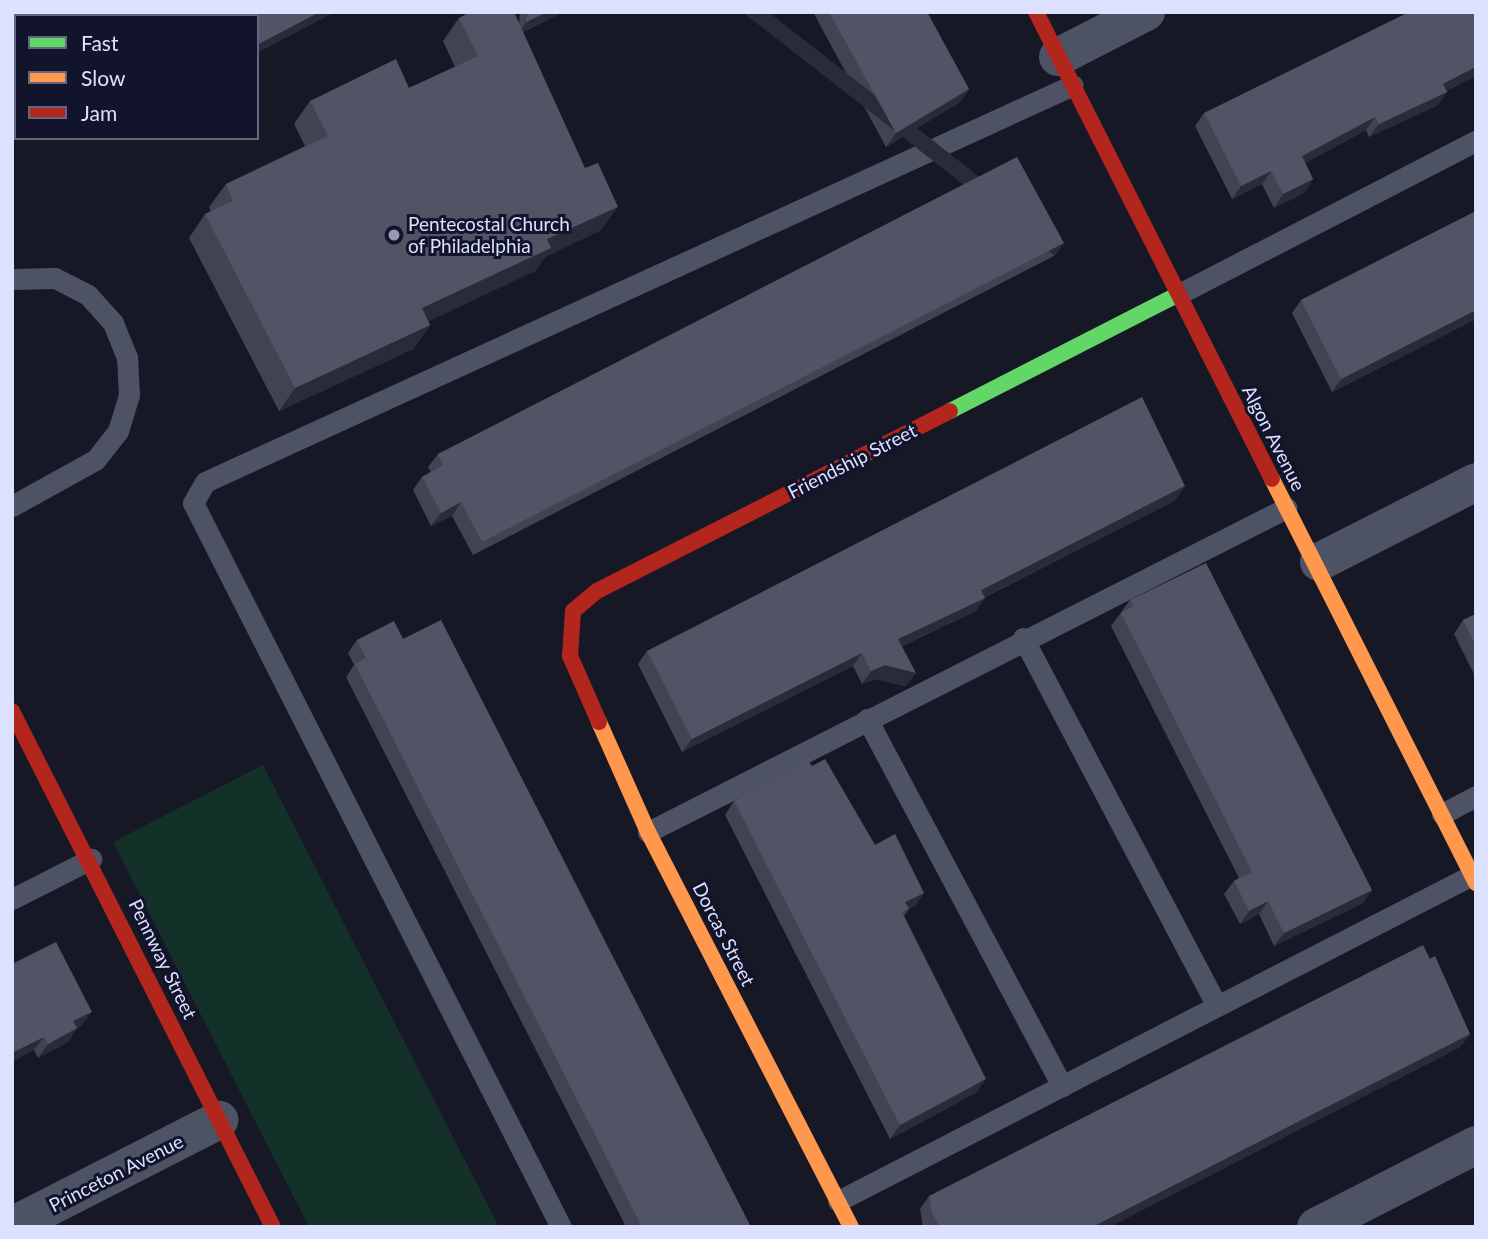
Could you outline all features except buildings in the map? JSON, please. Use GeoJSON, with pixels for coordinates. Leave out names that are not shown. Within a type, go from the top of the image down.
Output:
{"type":"FeatureCollection","features":[{"type":"Feature","properties":{"kind":"street","name":"Algon Avenue"},"geometry":{"type":"LineString","coordinates":[[1036,12],[1286,508],[1319,562],[1474,879]]}},
{"type":"Feature","properties":{"kind":"street"},"geometry":{"type":"LineString","coordinates":[[1065,71],[1146,12]]}},
{"type":"Feature","properties":{"kind":"street","name":"Friendship Street"},"geometry":{"type":"LineString","coordinates":[[570,656],[573,611],[597,591],[1177,295]]}},
{"type":"Feature","properties":{"kind":"street"},"geometry":{"type":"LineString","coordinates":[[1319,562],[1476,482]]}},
{"type":"Feature","properties":{"kind":"street","name":"Dorcas Street"},"geometry":{"type":"LineString","coordinates":[[570,656],[648,832],[851,1227]]}},
{"type":"Feature","properties":{"kind":"street","name":"Pennway Street"},"geometry":{"type":"LineString","coordinates":[[12,711],[91,859],[273,1227]]}},
{"type":"Feature","properties":{"kind":"street","name":"Princeton Avenue"},"geometry":{"type":"LineString","coordinates":[[12,1226],[219,1120]]}},
{"type":"Feature","properties":{"kind":"street"},"geometry":{"type":"LineString","coordinates":[[1316,1227],[1476,1145]]}},
{"type":"Feature","properties":{"kind":"lane"},"geometry":{"type":"LineString","coordinates":[[561,1227],[192,503],[205,482],[1065,71]]}},
{"type":"Feature","properties":{"kind":"lane"},"geometry":{"type":"LineString","coordinates":[[1177,295],[1476,141]]}},
{"type":"Feature","properties":{"kind":"lane"},"geometry":{"type":"LineString","coordinates":[[12,279],[55,278],[88,295],[113,323],[127,357],[129,395],[118,431],[95,460],[12,506]]}},
{"type":"Feature","properties":{"kind":"lane"},"geometry":{"type":"LineString","coordinates":[[648,832],[1023,638],[1286,508]]}},
{"type":"Feature","properties":{"kind":"lane"},"geometry":{"type":"LineString","coordinates":[[1023,638],[1217,1006]]}},
{"type":"Feature","properties":{"kind":"lane"},"geometry":{"type":"LineString","coordinates":[[867,719],[1062,1086]]}},
{"type":"Feature","properties":{"kind":"lane"},"geometry":{"type":"LineString","coordinates":[[1441,814],[1476,796]]}},
{"type":"Feature","properties":{"kind":"lane"},"geometry":{"type":"LineString","coordinates":[[12,899],[91,859]]}},
{"type":"Feature","properties":{"kind":"lane"},"geometry":{"type":"LineString","coordinates":[[838,1201],[1217,1006],[1474,879]]}},
{"type":"Feature","properties":{"kind":"green space"},"geometry":{"type":"Polygon","coordinates":[[[263,765],[499,1227],[309,1227],[113,842],[263,765]]]}},
{"type":"Feature","properties":{"kind":"traffic: fast"},"geometry":{"type":"LineString","coordinates":[[950,411],[1177,295]]}},
{"type":"Feature","properties":{"kind":"traffic: slow"},"geometry":{"type":"LineString","coordinates":[[1272,479],[1476,883]]}},
{"type":"Feature","properties":{"kind":"traffic: slow"},"geometry":{"type":"LineString","coordinates":[[599,722],[648,832],[851,1227]]}},
{"type":"Feature","properties":{"kind":"traffic: jam"},"geometry":{"type":"LineString","coordinates":[[1036,12],[1272,479]]}},
{"type":"Feature","properties":{"kind":"traffic: jam"},"geometry":{"type":"LineString","coordinates":[[599,722],[570,656],[573,611],[597,591],[950,411]]}},
{"type":"Feature","properties":{"kind":"traffic: jam"},"geometry":{"type":"LineString","coordinates":[[12,711],[273,1227]]}},
{"type":"Feature","properties":{"kind":"place","name":"Pentecostal Church of Philadelphia"},"geometry":{"type":"Point","coordinates":[394,235]}}]}
